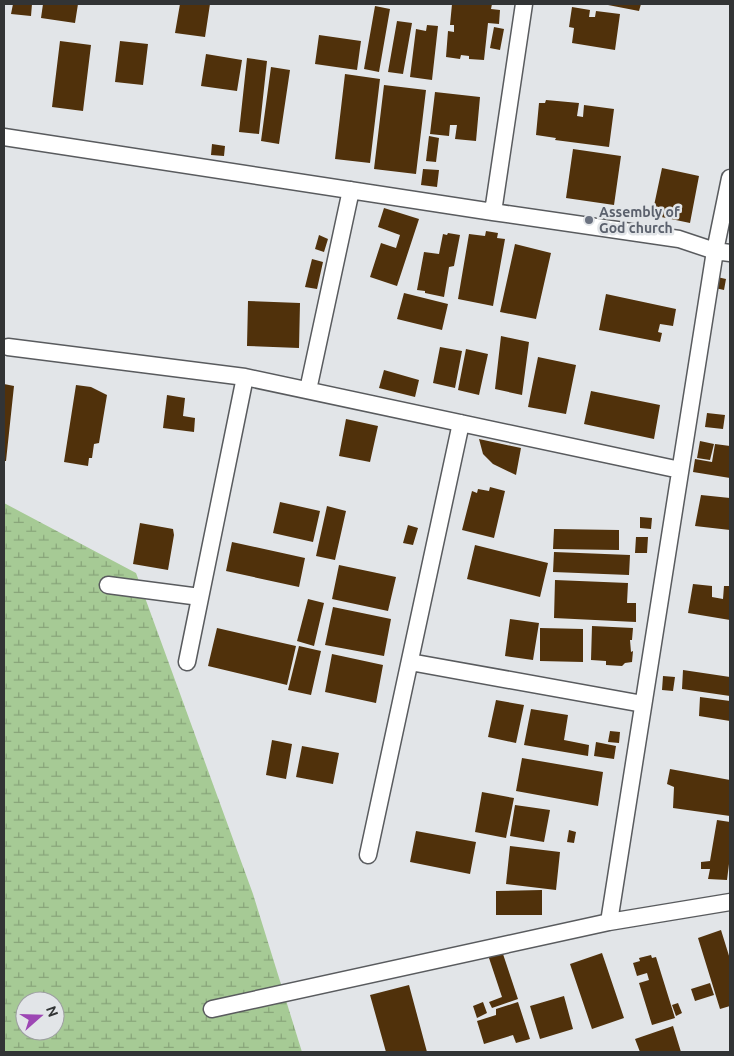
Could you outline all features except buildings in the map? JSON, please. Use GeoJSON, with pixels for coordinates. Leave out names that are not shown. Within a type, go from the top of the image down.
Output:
{"type":"FeatureCollection","features":[{"type":"Feature","properties":{"kind":"street"},"geometry":{"type":"LineString","coordinates":[[493,212],[524,4]]}},
{"type":"Feature","properties":{"kind":"street"},"geometry":{"type":"LineString","coordinates":[[4,137],[679,239],[723,252]]}},
{"type":"Feature","properties":{"kind":"street"},"geometry":{"type":"LineString","coordinates":[[609,922],[680,470],[723,252],[730,178]]}},
{"type":"Feature","properties":{"kind":"street"},"geometry":{"type":"LineString","coordinates":[[308,390],[351,190]]}},
{"type":"Feature","properties":{"kind":"street"},"geometry":{"type":"LineString","coordinates":[[8,347],[245,377],[680,470]]}},
{"type":"Feature","properties":{"kind":"street"},"geometry":{"type":"LineString","coordinates":[[187,662],[245,377]]}},
{"type":"Feature","properties":{"kind":"street"},"geometry":{"type":"LineString","coordinates":[[368,855],[461,423]]}},
{"type":"Feature","properties":{"kind":"street"},"geometry":{"type":"LineString","coordinates":[[108,585],[200,596]]}},
{"type":"Feature","properties":{"kind":"street"},"geometry":{"type":"LineString","coordinates":[[410,662],[644,704]]}},
{"type":"Feature","properties":{"kind":"street"},"geometry":{"type":"LineString","coordinates":[[212,1009],[609,922],[730,902]]}},
{"type":"Feature","properties":{"kind":"green space"},"geometry":{"type":"Polygon","coordinates":[[[4,503],[136,573],[253,894],[302,1052],[4,1052],[4,503]]]}},
{"type":"Feature","properties":{"kind":"place","name":"Assembly of God church"},"geometry":{"type":"Point","coordinates":[589,220]}}]}
